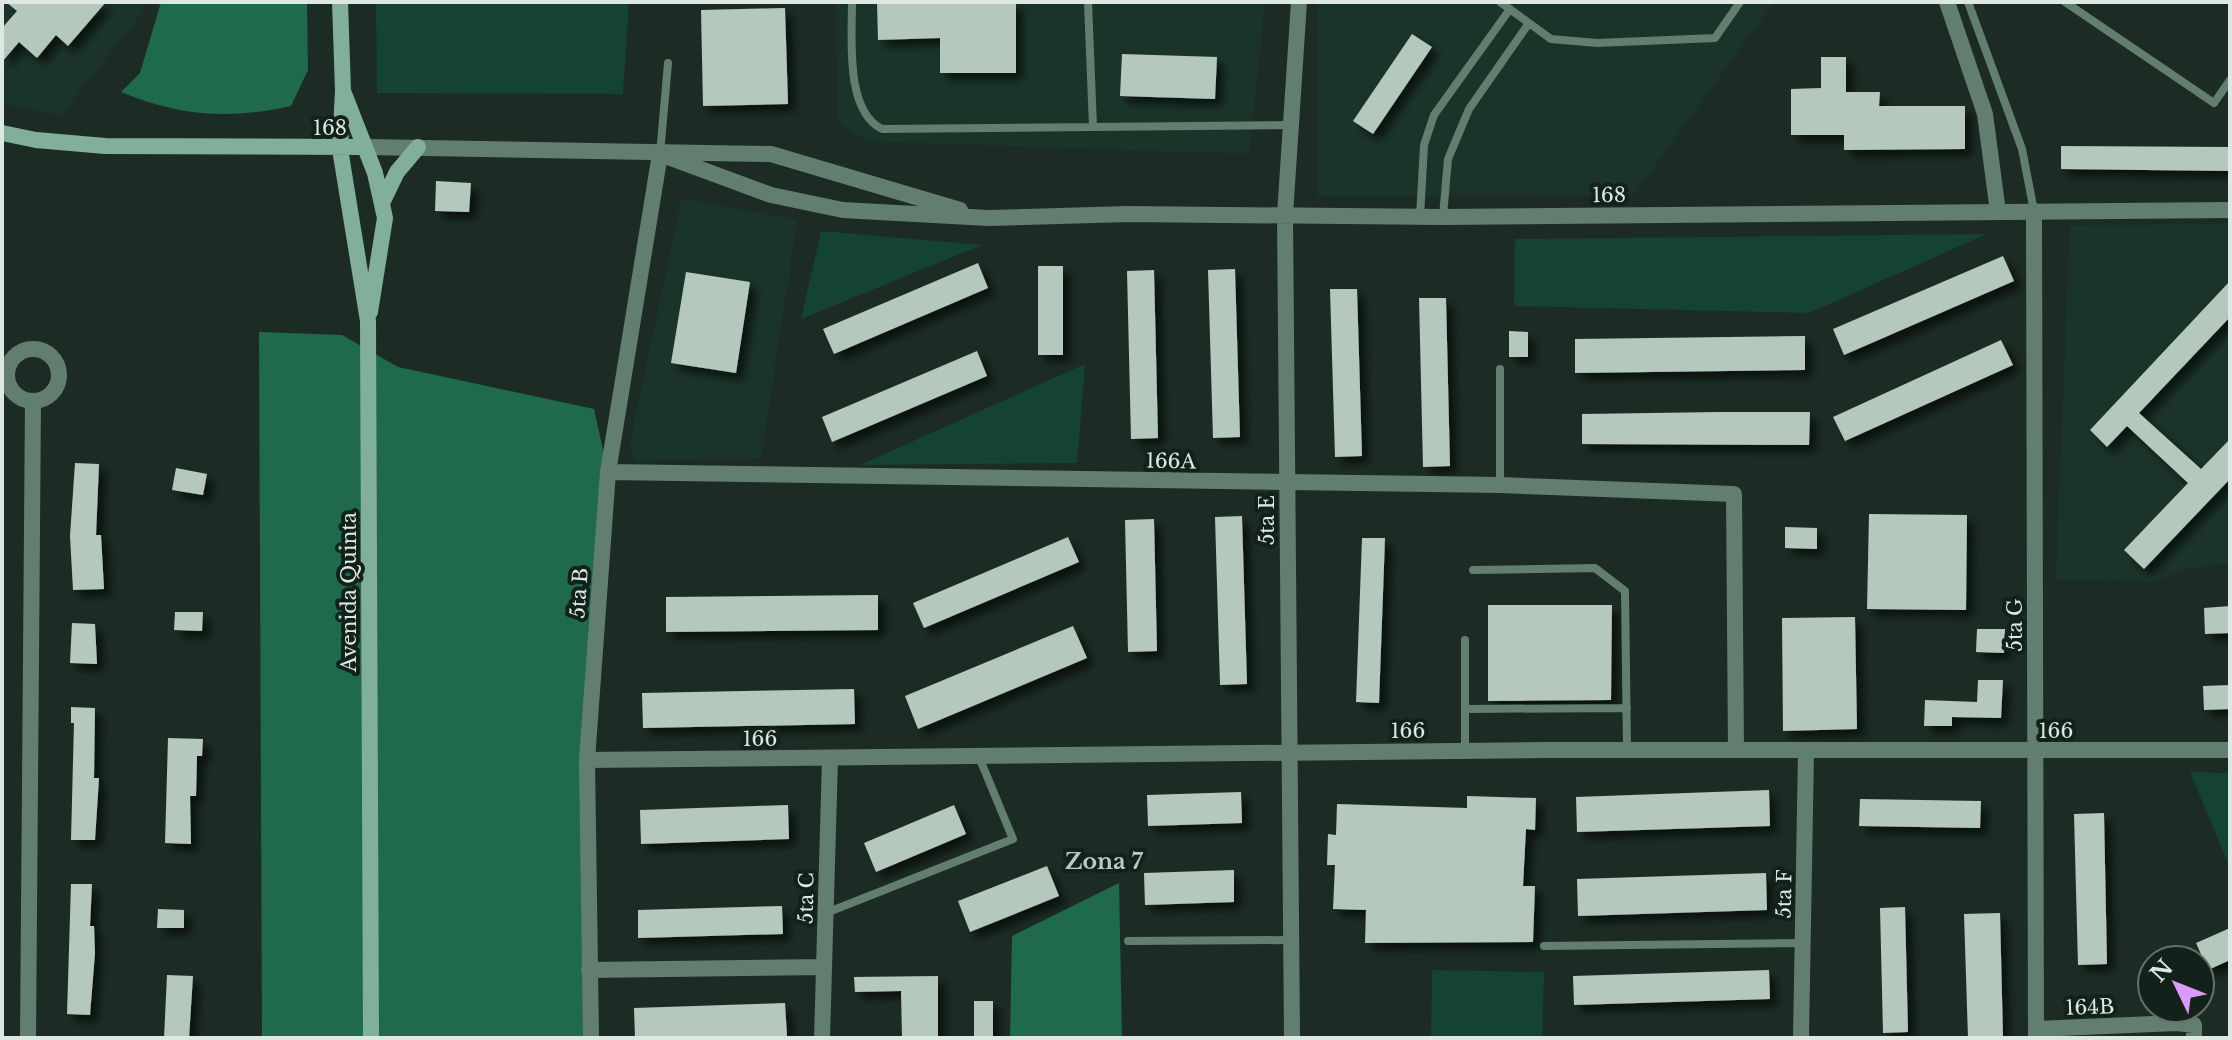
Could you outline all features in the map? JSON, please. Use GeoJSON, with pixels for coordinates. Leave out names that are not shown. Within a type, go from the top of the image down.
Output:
{"type":"FeatureCollection","features":[{"type":"Feature","properties":{"kind":"main road"},"geometry":{"type":"LineString","coordinates":[[340,2],[343,91],[383,201],[381,260],[368,321]]}},
{"type":"Feature","properties":{"kind":"main road","name":"Avenida Quinta"},"geometry":{"type":"LineString","coordinates":[[343,91],[340,149],[368,321],[371,1038]]}},
{"type":"Feature","properties":{"kind":"main road","name":"168"},"geometry":{"type":"LineString","coordinates":[[2,133],[36,140],[105,146],[365,147]]}},
{"type":"Feature","properties":{"kind":"main road"},"geometry":{"type":"LineString","coordinates":[[383,201],[397,172],[418,147]]}},
{"type":"Feature","properties":{"kind":"street","name":"5ta E"},"geometry":{"type":"LineString","coordinates":[[1292,1038],[1285,215],[1288,125],[1299,2]]}},
{"type":"Feature","properties":{"kind":"street"},"geometry":{"type":"LineString","coordinates":[[1947,2],[1985,114],[1998,212]]}},
{"type":"Feature","properties":{"kind":"street","name":"168"},"geometry":{"type":"LineString","coordinates":[[365,147],[771,154],[988,218]]}},
{"type":"Feature","properties":{"kind":"street","name":"168"},"geometry":{"type":"LineString","coordinates":[[660,154],[771,195],[843,210],[988,218],[2230,210]]}},
{"type":"Feature","properties":{"kind":"street","name":"5ta B"},"geometry":{"type":"LineString","coordinates":[[591,1038],[587,760],[608,472],[660,154]]}},
{"type":"Feature","properties":{"kind":"street","name":"5ta G"},"geometry":{"type":"LineString","coordinates":[[2034,211],[2036,1034]]}},
{"type":"Feature","properties":{"kind":"street"},"geometry":{"type":"LineString","coordinates":[[33,350],[49,355],[58,368],[57,384],[48,396],[33,401],[19,397],[5,379],[17,355],[33,350]]}},
{"type":"Feature","properties":{"kind":"street"},"geometry":{"type":"LineString","coordinates":[[28,1038],[33,401]]}},
{"type":"Feature","properties":{"kind":"street","name":"166A"},"geometry":{"type":"LineString","coordinates":[[608,472],[1500,485],[1734,494],[1736,750]]}},
{"type":"Feature","properties":{"kind":"street","name":"166"},"geometry":{"type":"LineString","coordinates":[[587,760],[1465,750],[2230,750]]}},
{"type":"Feature","properties":{"kind":"street","name":"5ta F"},"geometry":{"type":"LineString","coordinates":[[1801,1038],[1806,751]]}},
{"type":"Feature","properties":{"kind":"street","name":"5ta C"},"geometry":{"type":"LineString","coordinates":[[822,1038],[830,759]]}},
{"type":"Feature","properties":{"kind":"street"},"geometry":{"type":"LineString","coordinates":[[589,970],[823,967]]}},
{"type":"Feature","properties":{"kind":"street","name":"164B"},"geometry":{"type":"LineString","coordinates":[[2036,1034],[2194,1032]]}},
{"type":"Feature","properties":{"kind":"lane"},"geometry":{"type":"LineString","coordinates":[[852,2],[860,109],[875,125],[888,130],[1288,125]]}},
{"type":"Feature","properties":{"kind":"lane"},"geometry":{"type":"LineString","coordinates":[[1088,2],[1093,127]]}},
{"type":"Feature","properties":{"kind":"lane"},"geometry":{"type":"LineString","coordinates":[[1500,2],[1551,39],[1597,43],[1715,38],[1740,2]]}},
{"type":"Feature","properties":{"kind":"lane"},"geometry":{"type":"LineString","coordinates":[[1968,2],[2022,149],[2034,211]]}},
{"type":"Feature","properties":{"kind":"lane"},"geometry":{"type":"LineString","coordinates":[[2065,2],[2214,103],[2230,80]]}},
{"type":"Feature","properties":{"kind":"lane"},"geometry":{"type":"LineString","coordinates":[[1420,217],[1424,145],[1434,115],[1510,9]]}},
{"type":"Feature","properties":{"kind":"lane"},"geometry":{"type":"LineString","coordinates":[[1442,217],[1448,159],[1469,109],[1529,23]]}},
{"type":"Feature","properties":{"kind":"lane"},"geometry":{"type":"LineString","coordinates":[[660,154],[668,63]]}},
{"type":"Feature","properties":{"kind":"lane"},"geometry":{"type":"LineString","coordinates":[[1500,369],[1500,485]]}},
{"type":"Feature","properties":{"kind":"lane"},"geometry":{"type":"LineString","coordinates":[[1473,570],[1595,568],[1625,591],[1627,750]]}},
{"type":"Feature","properties":{"kind":"lane"},"geometry":{"type":"LineString","coordinates":[[1465,640],[1465,750]]}},
{"type":"Feature","properties":{"kind":"lane"},"geometry":{"type":"LineString","coordinates":[[1465,709],[1627,708]]}},
{"type":"Feature","properties":{"kind":"lane"},"geometry":{"type":"LineString","coordinates":[[825,913],[1013,839],[979,756]]}},
{"type":"Feature","properties":{"kind":"lane"},"geometry":{"type":"LineString","coordinates":[[1128,941],[1291,940]]}},
{"type":"Feature","properties":{"kind":"lane"},"geometry":{"type":"LineString","coordinates":[[1544,946],[1803,943]]}},
{"type":"Feature","properties":{"kind":"shaded area"},"geometry":{"type":"Polygon","coordinates":[[[2,2],[146,2],[141,14],[61,115],[2,104],[2,2]]]}},
{"type":"Feature","properties":{"kind":"shaded area"},"geometry":{"type":"Polygon","coordinates":[[[376,2],[629,2],[623,94],[377,93],[376,2]]]}},
{"type":"Feature","properties":{"kind":"shaded area"},"geometry":{"type":"Polygon","coordinates":[[[836,2],[1265,2],[1249,154],[867,141],[838,122],[836,2]]]}},
{"type":"Feature","properties":{"kind":"shaded area"},"geometry":{"type":"Polygon","coordinates":[[[1318,2],[1774,2],[1634,195],[1317,196],[1318,2]]]}},
{"type":"Feature","properties":{"kind":"shaded area"},"geometry":{"type":"Polygon","coordinates":[[[682,198],[797,220],[761,458],[640,461],[632,456],[630,443],[682,198]]]}},
{"type":"Feature","properties":{"kind":"shaded area"},"geometry":{"type":"Polygon","coordinates":[[[2230,224],[2230,563],[2190,568],[2154,581],[2056,580],[2070,226],[2230,224]]]}},
{"type":"Feature","properties":{"kind":"shaded area"},"geometry":{"type":"Polygon","coordinates":[[[821,231],[982,245],[801,319],[821,231]]]}},
{"type":"Feature","properties":{"kind":"shaded area"},"geometry":{"type":"Polygon","coordinates":[[[1987,234],[1809,313],[1514,306],[1515,239],[1987,234]]]}},
{"type":"Feature","properties":{"kind":"shaded area"},"geometry":{"type":"Polygon","coordinates":[[[1085,364],[1077,463],[860,465],[1085,364]]]}},
{"type":"Feature","properties":{"kind":"shaded area"},"geometry":{"type":"Polygon","coordinates":[[[2190,772],[2230,773],[2230,868],[2190,772]]]}},
{"type":"Feature","properties":{"kind":"shaded area"},"geometry":{"type":"Polygon","coordinates":[[[1432,970],[1544,972],[1542,1038],[1431,1038],[1432,970]]]}},
{"type":"Feature","properties":{"kind":"green space"},"geometry":{"type":"Polygon","coordinates":[[[161,2],[307,2],[308,70],[291,106],[246,113],[204,113],[163,106],[121,92],[140,73],[161,2]]]}},
{"type":"Feature","properties":{"kind":"green space"},"geometry":{"type":"Polygon","coordinates":[[[259,332],[342,335],[398,367],[594,409],[608,472],[587,760],[591,1038],[262,1038],[259,332]]]}},
{"type":"Feature","properties":{"kind":"green space"},"geometry":{"type":"Polygon","coordinates":[[[1119,883],[1122,1038],[1010,1038],[1012,936],[1119,883]]]}},
{"type":"Feature","properties":{"kind":"building"},"geometry":{"type":"Polygon","coordinates":[[[6,2],[106,2],[68,46],[56,35],[37,58],[19,42],[2,62],[2,28],[17,11],[6,2]]]}},
{"type":"Feature","properties":{"kind":"building"},"geometry":{"type":"Polygon","coordinates":[[[877,2],[1016,2],[1016,73],[940,73],[940,38],[878,40],[877,2]]]}},
{"type":"Feature","properties":{"kind":"building"},"geometry":{"type":"Polygon","coordinates":[[[785,8],[788,104],[703,106],[701,10],[785,8]]]}},
{"type":"Feature","properties":{"kind":"building"},"geometry":{"type":"Polygon","coordinates":[[[1412,34],[1432,47],[1373,134],[1353,121],[1412,34]]]}},
{"type":"Feature","properties":{"kind":"building"},"geometry":{"type":"Polygon","coordinates":[[[1122,54],[1217,57],[1215,99],[1120,96],[1122,54]]]}},
{"type":"Feature","properties":{"kind":"building"},"geometry":{"type":"Polygon","coordinates":[[[1821,57],[1846,57],[1846,92],[1880,92],[1879,106],[1965,106],[1965,149],[1844,150],[1844,135],[1791,135],[1791,89],[1821,88],[1821,57]]]}},
{"type":"Feature","properties":{"kind":"building"},"geometry":{"type":"Polygon","coordinates":[[[2061,146],[2230,147],[2230,171],[2061,169],[2061,146]]]}},
{"type":"Feature","properties":{"kind":"building"},"geometry":{"type":"Polygon","coordinates":[[[436,181],[471,183],[469,212],[435,211],[436,181]]]}},
{"type":"Feature","properties":{"kind":"building"},"geometry":{"type":"Polygon","coordinates":[[[2003,256],[2014,281],[1844,355],[1833,329],[2003,256]]]}},
{"type":"Feature","properties":{"kind":"building"},"geometry":{"type":"Polygon","coordinates":[[[978,263],[988,288],[834,354],[823,329],[978,263]]]}},
{"type":"Feature","properties":{"kind":"building"},"geometry":{"type":"Polygon","coordinates":[[[1038,266],[1063,266],[1063,355],[1038,355],[1038,266]]]}},
{"type":"Feature","properties":{"kind":"building"},"geometry":{"type":"Polygon","coordinates":[[[1235,269],[1240,437],[1213,438],[1208,270],[1235,269]]]}},
{"type":"Feature","properties":{"kind":"building"},"geometry":{"type":"Polygon","coordinates":[[[1154,270],[1158,438],[1131,439],[1127,271],[1154,270]]]}},
{"type":"Feature","properties":{"kind":"building"},"geometry":{"type":"Polygon","coordinates":[[[686,272],[750,282],[736,373],[671,363],[686,272]]]}},
{"type":"Feature","properties":{"kind":"building"},"geometry":{"type":"Polygon","coordinates":[[[2230,281],[2230,317],[2139,413],[2201,469],[2230,439],[2230,479],[2144,569],[2124,550],[2188,483],[2127,426],[2107,447],[2090,430],[2230,281]]]}},
{"type":"Feature","properties":{"kind":"building"},"geometry":{"type":"Polygon","coordinates":[[[1330,289],[1357,289],[1362,456],[1335,457],[1330,289]]]}},
{"type":"Feature","properties":{"kind":"building"},"geometry":{"type":"Polygon","coordinates":[[[1419,298],[1446,298],[1450,466],[1423,467],[1419,298]]]}},
{"type":"Feature","properties":{"kind":"building"},"geometry":{"type":"Polygon","coordinates":[[[1509,331],[1528,332],[1528,357],[1509,357],[1509,331]]]}},
{"type":"Feature","properties":{"kind":"building"},"geometry":{"type":"Polygon","coordinates":[[[1805,336],[1805,370],[1575,373],[1575,339],[1805,336]]]}},
{"type":"Feature","properties":{"kind":"building"},"geometry":{"type":"Polygon","coordinates":[[[2001,340],[2013,365],[1845,441],[1833,417],[2001,340]]]}},
{"type":"Feature","properties":{"kind":"building"},"geometry":{"type":"Polygon","coordinates":[[[977,351],[987,376],[832,442],[822,417],[977,351]]]}},
{"type":"Feature","properties":{"kind":"building"},"geometry":{"type":"Polygon","coordinates":[[[1810,412],[1809,445],[1582,444],[1582,414],[1810,412]]]}},
{"type":"Feature","properties":{"kind":"building"},"geometry":{"type":"Polygon","coordinates":[[[75,463],[99,464],[96,535],[101,535],[104,589],[73,590],[70,536],[75,463]]]}},
{"type":"Feature","properties":{"kind":"building"},"geometry":{"type":"Polygon","coordinates":[[[176,468],[207,474],[203,495],[172,490],[176,468]]]}},
{"type":"Feature","properties":{"kind":"building"},"geometry":{"type":"Polygon","coordinates":[[[1869,514],[1967,515],[1966,610],[1867,609],[1869,514]]]}},
{"type":"Feature","properties":{"kind":"building"},"geometry":{"type":"Polygon","coordinates":[[[1242,516],[1247,684],[1220,685],[1215,517],[1242,516]]]}},
{"type":"Feature","properties":{"kind":"building"},"geometry":{"type":"Polygon","coordinates":[[[1154,519],[1157,651],[1128,652],[1125,520],[1154,519]]]}},
{"type":"Feature","properties":{"kind":"building"},"geometry":{"type":"Polygon","coordinates":[[[1785,527],[1817,528],[1817,549],[1785,548],[1785,527]]]}},
{"type":"Feature","properties":{"kind":"building"},"geometry":{"type":"Polygon","coordinates":[[[1068,537],[1079,562],[924,628],[913,603],[1068,537]]]}},
{"type":"Feature","properties":{"kind":"building"},"geometry":{"type":"Polygon","coordinates":[[[1362,538],[1385,538],[1379,703],[1356,702],[1362,538]]]}},
{"type":"Feature","properties":{"kind":"building"},"geometry":{"type":"Polygon","coordinates":[[[878,595],[878,630],[666,632],[666,597],[878,595]]]}},
{"type":"Feature","properties":{"kind":"building"},"geometry":{"type":"Polygon","coordinates":[[[1488,605],[1612,605],[1611,700],[1488,701],[1488,605]]]}},
{"type":"Feature","properties":{"kind":"building"},"geometry":{"type":"Polygon","coordinates":[[[2230,606],[2230,633],[2205,634],[2204,608],[2230,606]]]}},
{"type":"Feature","properties":{"kind":"building"},"geometry":{"type":"Polygon","coordinates":[[[175,612],[203,612],[202,631],[174,630],[175,612]]]}},
{"type":"Feature","properties":{"kind":"building"},"geometry":{"type":"Polygon","coordinates":[[[1855,617],[1857,729],[1783,731],[1782,618],[1855,617]]]}},
{"type":"Feature","properties":{"kind":"building"},"geometry":{"type":"Polygon","coordinates":[[[72,623],[95,624],[97,664],[70,663],[72,623]]]}},
{"type":"Feature","properties":{"kind":"building"},"geometry":{"type":"Polygon","coordinates":[[[1073,626],[1087,658],[918,729],[905,696],[1073,626]]]}},
{"type":"Feature","properties":{"kind":"building"},"geometry":{"type":"Polygon","coordinates":[[[1977,629],[2005,629],[2004,653],[1976,652],[1977,629]]]}},
{"type":"Feature","properties":{"kind":"building"},"geometry":{"type":"Polygon","coordinates":[[[1978,680],[2003,680],[2001,718],[1952,717],[1952,726],[1924,726],[1925,700],[1977,702],[1978,680]]]}},
{"type":"Feature","properties":{"kind":"building"},"geometry":{"type":"Polygon","coordinates":[[[2230,685],[2230,709],[2204,710],[2203,686],[2230,685]]]}},
{"type":"Feature","properties":{"kind":"building"},"geometry":{"type":"Polygon","coordinates":[[[854,689],[855,724],[643,728],[642,693],[854,689]]]}},
{"type":"Feature","properties":{"kind":"building"},"geometry":{"type":"Polygon","coordinates":[[[71,707],[95,708],[94,778],[99,778],[95,840],[71,840],[74,723],[71,723],[71,707]]]}},
{"type":"Feature","properties":{"kind":"building"},"geometry":{"type":"Polygon","coordinates":[[[168,738],[203,739],[202,756],[197,756],[196,796],[190,796],[191,844],[165,843],[168,738]]]}},
{"type":"Feature","properties":{"kind":"building"},"geometry":{"type":"Polygon","coordinates":[[[1769,790],[1770,826],[1577,832],[1576,797],[1769,790]]]}},
{"type":"Feature","properties":{"kind":"building"},"geometry":{"type":"Polygon","coordinates":[[[1241,792],[1242,823],[1148,826],[1147,795],[1241,792]]]}},
{"type":"Feature","properties":{"kind":"building"},"geometry":{"type":"Polygon","coordinates":[[[1467,796],[1536,798],[1535,830],[1526,829],[1523,886],[1535,886],[1533,942],[1365,943],[1366,910],[1333,909],[1335,865],[1327,865],[1328,834],[1336,835],[1337,804],[1467,808],[1467,796]]]}},
{"type":"Feature","properties":{"kind":"building"},"geometry":{"type":"Polygon","coordinates":[[[1860,799],[1981,801],[1980,828],[1859,826],[1860,799]]]}},
{"type":"Feature","properties":{"kind":"building"},"geometry":{"type":"Polygon","coordinates":[[[788,805],[789,839],[641,844],[640,810],[788,805]]]}},
{"type":"Feature","properties":{"kind":"building"},"geometry":{"type":"Polygon","coordinates":[[[954,805],[966,834],[876,872],[864,843],[954,805]]]}},
{"type":"Feature","properties":{"kind":"building"},"geometry":{"type":"Polygon","coordinates":[[[2104,813],[2107,964],[2078,965],[2074,814],[2104,813]]]}},
{"type":"Feature","properties":{"kind":"building"},"geometry":{"type":"Polygon","coordinates":[[[1047,866],[1059,896],[970,932],[958,901],[1047,866]]]}},
{"type":"Feature","properties":{"kind":"building"},"geometry":{"type":"Polygon","coordinates":[[[1234,870],[1234,902],[1145,905],[1144,873],[1234,870]]]}},
{"type":"Feature","properties":{"kind":"building"},"geometry":{"type":"Polygon","coordinates":[[[1766,873],[1767,910],[1578,916],[1577,879],[1766,873]]]}},
{"type":"Feature","properties":{"kind":"building"},"geometry":{"type":"Polygon","coordinates":[[[71,884],[92,884],[90,926],[94,926],[95,953],[90,1015],[67,1014],[71,884]]]}},
{"type":"Feature","properties":{"kind":"building"},"geometry":{"type":"Polygon","coordinates":[[[782,906],[783,934],[638,938],[638,910],[782,906]]]}},
{"type":"Feature","properties":{"kind":"building"},"geometry":{"type":"Polygon","coordinates":[[[1905,907],[1908,1032],[1883,1033],[1880,908],[1905,907]]]}},
{"type":"Feature","properties":{"kind":"building"},"geometry":{"type":"Polygon","coordinates":[[[158,909],[184,910],[184,928],[157,928],[158,909]]]}},
{"type":"Feature","properties":{"kind":"building"},"geometry":{"type":"Polygon","coordinates":[[[2000,913],[2003,1037],[1968,1038],[1964,914],[2000,913]]]}},
{"type":"Feature","properties":{"kind":"building"},"geometry":{"type":"Polygon","coordinates":[[[2230,928],[2230,960],[2216,966],[2216,944],[2196,943],[2230,928]]]}},
{"type":"Feature","properties":{"kind":"building"},"geometry":{"type":"Polygon","coordinates":[[[1769,970],[1770,999],[1574,1005],[1573,976],[1769,970]]]}},
{"type":"Feature","properties":{"kind":"building"},"geometry":{"type":"Polygon","coordinates":[[[167,975],[193,976],[189,1038],[164,1038],[167,975]]]}},
{"type":"Feature","properties":{"kind":"building"},"geometry":{"type":"Polygon","coordinates":[[[938,976],[938,1038],[902,1038],[901,991],[855,992],[854,977],[938,976]]]}},
{"type":"Feature","properties":{"kind":"building"},"geometry":{"type":"Polygon","coordinates":[[[974,1001],[993,1001],[993,1038],[974,1038],[974,1001]]]}},
{"type":"Feature","properties":{"kind":"building"},"geometry":{"type":"Polygon","coordinates":[[[785,1003],[787,1036],[635,1038],[634,1008],[785,1003]]]}},
{"type":"Feature","properties":{"kind":"district","name":"Zona 7"},"geometry":{"type":"Point","coordinates":[1104,861]}}]}
